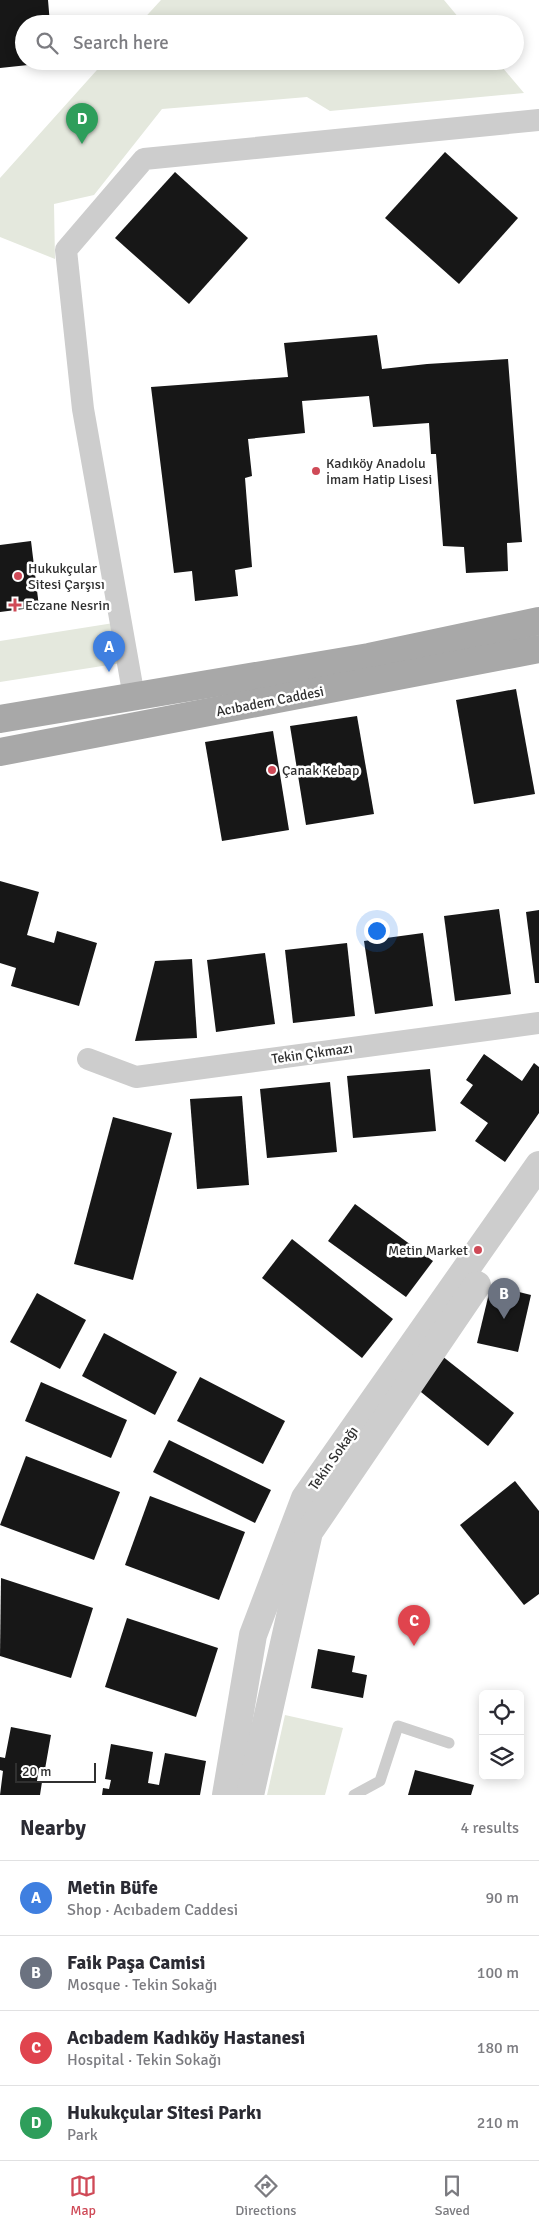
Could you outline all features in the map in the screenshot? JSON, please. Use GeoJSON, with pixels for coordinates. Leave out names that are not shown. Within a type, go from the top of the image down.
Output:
{"type":"FeatureCollection","features":[{"type":"Feature","properties":{"kind":"main road","name":"Acıbadem Caddesi"},"geometry":{"type":"LineString","coordinates":[[0,719],[369,657],[539,621]]}},
{"type":"Feature","properties":{"kind":"main road","name":"Acıbadem Caddesi"},"geometry":{"type":"LineString","coordinates":[[0,752],[539,649]]}},
{"type":"Feature","properties":{"kind":"street"},"geometry":{"type":"LineString","coordinates":[[134,697],[83,409],[66,250],[144,159],[539,120]]}},
{"type":"Feature","properties":{"kind":"street","name":"Tekin Çıkmazı"},"geometry":{"type":"LineString","coordinates":[[88,1059],[136,1076],[539,1022]]}},
{"type":"Feature","properties":{"kind":"street","name":"Tekin Sokağı"},"geometry":{"type":"LineString","coordinates":[[226,1795],[253,1636],[306,1498],[539,1166]]}},
{"type":"Feature","properties":{"kind":"street","name":"Tekin Sokağı"},"geometry":{"type":"LineString","coordinates":[[250,1795],[309,1532],[539,1198]]}},
{"type":"Feature","properties":{"kind":"lane"},"geometry":{"type":"LineString","coordinates":[[354,1795],[380,1781],[398,1726],[449,1743]]}},
{"type":"Feature","properties":{"kind":"shaded area"},"geometry":{"type":"Polygon","coordinates":[[[161,0],[444,0],[456,15],[147,15],[161,0]]]}},
{"type":"Feature","properties":{"kind":"shaded area"},"geometry":{"type":"Polygon","coordinates":[[[97,70],[505,70],[524,93],[330,111],[307,97],[162,109],[94,195],[54,204],[55,259],[0,237],[0,178],[97,70]]]}},
{"type":"Feature","properties":{"kind":"shaded area"},"geometry":{"type":"Polygon","coordinates":[[[120,622],[128,662],[0,682],[0,641],[120,622]]]}},
{"type":"Feature","properties":{"kind":"shaded area"},"geometry":{"type":"Polygon","coordinates":[[[285,1715],[343,1728],[325,1795],[267,1795],[285,1715]]]}},
{"type":"Feature","properties":{"kind":"building"},"geometry":{"type":"Polygon","coordinates":[[[0,0],[48,0],[49,15],[15,15],[15,66],[0,68],[0,0]]]}},
{"type":"Feature","properties":{"kind":"building"},"geometry":{"type":"Polygon","coordinates":[[[445,152],[518,218],[459,284],[385,218],[445,152]]]}},
{"type":"Feature","properties":{"kind":"building"},"geometry":{"type":"Polygon","coordinates":[[[175,172],[248,238],[189,304],[115,238],[175,172]]]}},
{"type":"Feature","properties":{"kind":"building"},"geometry":{"type":"Polygon","coordinates":[[[377,335],[382,369],[508,359],[522,542],[507,543],[508,571],[466,573],[464,547],[443,546],[436,454],[431,454],[429,423],[373,427],[369,396],[302,401],[305,433],[248,439],[252,476],[245,478],[252,567],[235,570],[238,596],[195,601],[192,571],[174,573],[151,387],[288,377],[284,343],[377,335]]]}},
{"type":"Feature","properties":{"kind":"building","name":"Hukukçular Sitesi Çarşısı"},"geometry":{"type":"Polygon","coordinates":[[[31,541],[39,607],[0,612],[0,545],[31,541]]]}},
{"type":"Feature","properties":{"kind":"building"},"geometry":{"type":"Polygon","coordinates":[[[516,689],[535,794],[474,804],[456,700],[516,689]]]}},
{"type":"Feature","properties":{"kind":"building"},"geometry":{"type":"Polygon","coordinates":[[[357,716],[374,814],[306,825],[290,726],[357,716]]]}},
{"type":"Feature","properties":{"kind":"building"},"geometry":{"type":"Polygon","coordinates":[[[273,731],[289,830],[222,841],[205,742],[273,731]]]}},
{"type":"Feature","properties":{"kind":"building"},"geometry":{"type":"Polygon","coordinates":[[[0,881],[39,892],[27,935],[54,943],[57,931],[97,943],[79,1006],[11,986],[16,968],[0,963],[0,881]]]}},
{"type":"Feature","properties":{"kind":"building"},"geometry":{"type":"Polygon","coordinates":[[[499,909],[511,994],[455,1001],[444,916],[499,909]]]}},
{"type":"Feature","properties":{"kind":"building"},"geometry":{"type":"Polygon","coordinates":[[[539,910],[539,983],[535,983],[526,912],[539,910]]]}},
{"type":"Feature","properties":{"kind":"building"},"geometry":{"type":"Polygon","coordinates":[[[423,933],[433,1006],[375,1014],[364,941],[423,933]]]}},
{"type":"Feature","properties":{"kind":"building"},"geometry":{"type":"Polygon","coordinates":[[[347,943],[355,1016],[293,1023],[285,950],[347,943]]]}},
{"type":"Feature","properties":{"kind":"building"},"geometry":{"type":"Polygon","coordinates":[[[265,953],[275,1024],[216,1032],[207,960],[265,953]]]}},
{"type":"Feature","properties":{"kind":"building"},"geometry":{"type":"Polygon","coordinates":[[[192,959],[197,1038],[135,1041],[155,961],[192,959]]]}},
{"type":"Feature","properties":{"kind":"building"},"geometry":{"type":"Polygon","coordinates":[[[484,1054],[522,1081],[534,1063],[539,1067],[539,1113],[505,1162],[475,1141],[488,1123],[460,1103],[473,1085],[466,1080],[484,1054]]]}},
{"type":"Feature","properties":{"kind":"building"},"geometry":{"type":"Polygon","coordinates":[[[430,1069],[436,1131],[353,1138],[347,1076],[430,1069]]]}},
{"type":"Feature","properties":{"kind":"building"},"geometry":{"type":"Polygon","coordinates":[[[330,1082],[337,1152],[267,1158],[260,1089],[330,1082]]]}},
{"type":"Feature","properties":{"kind":"building"},"geometry":{"type":"Polygon","coordinates":[[[242,1096],[249,1185],[197,1189],[190,1099],[242,1096]]]}},
{"type":"Feature","properties":{"kind":"building"},"geometry":{"type":"Polygon","coordinates":[[[113,1117],[172,1133],[133,1280],[74,1264],[113,1117]]]}},
{"type":"Feature","properties":{"kind":"building"},"geometry":{"type":"Polygon","coordinates":[[[355,1204],[433,1261],[406,1297],[328,1241],[355,1204]]]}},
{"type":"Feature","properties":{"kind":"building"},"geometry":{"type":"Polygon","coordinates":[[[292,1239],[393,1319],[362,1358],[262,1278],[292,1239]]]}},
{"type":"Feature","properties":{"kind":"building"},"geometry":{"type":"Polygon","coordinates":[[[491,1285],[531,1295],[518,1352],[477,1343],[491,1285]]]}},
{"type":"Feature","properties":{"kind":"building"},"geometry":{"type":"Polygon","coordinates":[[[37,1293],[86,1320],[60,1369],[10,1342],[37,1293]]]}},
{"type":"Feature","properties":{"kind":"building"},"geometry":{"type":"Polygon","coordinates":[[[104,1333],[177,1372],[155,1415],[82,1376],[104,1333]]]}},
{"type":"Feature","properties":{"kind":"building"},"geometry":{"type":"Polygon","coordinates":[[[437,1352],[514,1413],[488,1446],[411,1384],[437,1352]]]}},
{"type":"Feature","properties":{"kind":"building"},"geometry":{"type":"Polygon","coordinates":[[[200,1377],[285,1421],[263,1464],[177,1421],[200,1377]]]}},
{"type":"Feature","properties":{"kind":"building"},"geometry":{"type":"Polygon","coordinates":[[[41,1382],[127,1420],[111,1458],[25,1421],[41,1382]]]}},
{"type":"Feature","properties":{"kind":"building"},"geometry":{"type":"Polygon","coordinates":[[[169,1440],[271,1490],[255,1523],[153,1472],[169,1440]]]}},
{"type":"Feature","properties":{"kind":"building"},"geometry":{"type":"Polygon","coordinates":[[[26,1456],[120,1492],[94,1560],[0,1525],[26,1456]]]}},
{"type":"Feature","properties":{"kind":"building"},"geometry":{"type":"Polygon","coordinates":[[[515,1481],[539,1511],[539,1594],[524,1605],[460,1525],[515,1481]]]}},
{"type":"Feature","properties":{"kind":"building"},"geometry":{"type":"Polygon","coordinates":[[[150,1496],[245,1532],[219,1600],[125,1565],[150,1496]]]}},
{"type":"Feature","properties":{"kind":"building"},"geometry":{"type":"Polygon","coordinates":[[[1,1578],[93,1608],[71,1678],[0,1656],[1,1578]]]}},
{"type":"Feature","properties":{"kind":"building"},"geometry":{"type":"Polygon","coordinates":[[[127,1618],[218,1648],[196,1717],[105,1687],[127,1618]]]}},
{"type":"Feature","properties":{"kind":"building"},"geometry":{"type":"Polygon","coordinates":[[[318,1649],[355,1656],[352,1672],[367,1675],[363,1698],[311,1688],[318,1649]]]}},
{"type":"Feature","properties":{"kind":"building"},"geometry":{"type":"Polygon","coordinates":[[[11,1727],[51,1735],[45,1769],[39,1768],[37,1781],[42,1782],[40,1795],[0,1795],[3,1771],[0,1770],[0,1757],[5,1758],[11,1727]]]}},
{"type":"Feature","properties":{"kind":"building"},"geometry":{"type":"Polygon","coordinates":[[[111,1744],[153,1752],[148,1783],[159,1785],[165,1753],[206,1761],[200,1795],[102,1795],[103,1788],[109,1789],[111,1780],[105,1779],[111,1744]]]}},
{"type":"Feature","properties":{"kind":"building"},"geometry":{"type":"Polygon","coordinates":[[[415,1770],[474,1785],[471,1795],[408,1795],[415,1770]]]}},
{"type":"Feature","properties":{"kind":"place","name":"Hukukçular Sitesi Parkı"},"geometry":{"type":"Point","coordinates":[82,144]}},
{"type":"Feature","properties":{"kind":"place","name":"Kadıköy Anadolu İmam Hatip Lisesi"},"geometry":{"type":"Point","coordinates":[316,471]}},
{"type":"Feature","properties":{"kind":"place","name":"Hukukçular Sitesi Çarşısı"},"geometry":{"type":"Point","coordinates":[18,576]}},
{"type":"Feature","properties":{"kind":"place","name":"Eczane Nesrin"},"geometry":{"type":"Point","coordinates":[15,605]}},
{"type":"Feature","properties":{"kind":"place","name":"Metin Büfe"},"geometry":{"type":"Point","coordinates":[109,672]}},
{"type":"Feature","properties":{"kind":"place","name":"Çanak Kebap"},"geometry":{"type":"Point","coordinates":[272,770]}},
{"type":"Feature","properties":{"kind":"place","name":"Metin Market"},"geometry":{"type":"Point","coordinates":[478,1250]}},
{"type":"Feature","properties":{"kind":"place","name":"Faik Paşa Camisi"},"geometry":{"type":"Point","coordinates":[504,1319]}},
{"type":"Feature","properties":{"kind":"place","name":"Acıbadem Kadıköy Hastanesi"},"geometry":{"type":"Point","coordinates":[414,1646]}}]}
